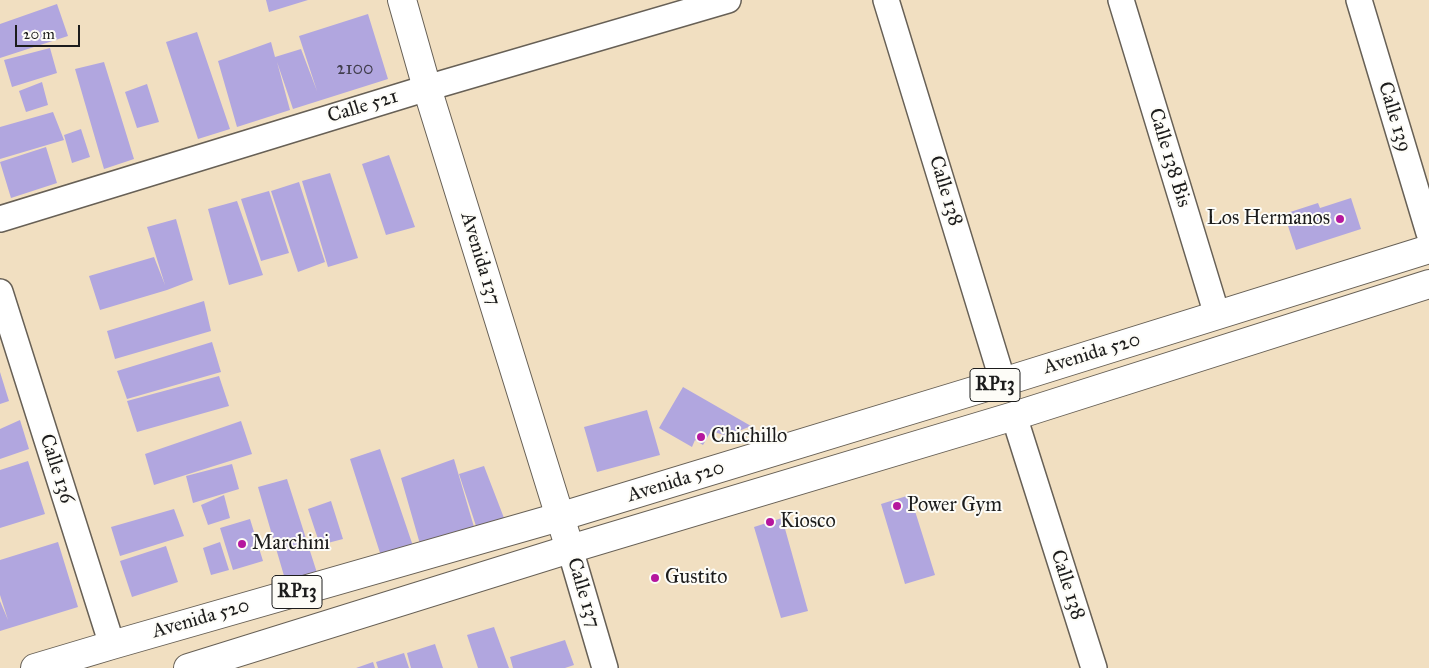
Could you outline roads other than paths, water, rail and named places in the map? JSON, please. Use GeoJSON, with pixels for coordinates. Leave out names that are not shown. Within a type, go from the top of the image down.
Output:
{"type":"FeatureCollection","features":[{"type":"Feature","properties":{"kind":"main road","name":"Avenida 137"},"geometry":{"type":"LineString","coordinates":[[402,0],[427,88],[559,517]]}},
{"type":"Feature","properties":{"kind":"main road","name":"Avenida 520"},"geometry":{"type":"LineString","coordinates":[[35,668],[559,517],[1003,382],[1429,249]]}},
{"type":"Feature","properties":{"kind":"main road","name":"Avenida 520"},"geometry":{"type":"LineString","coordinates":[[188,668],[570,549],[1014,416],[1429,284]]}},
{"type":"Feature","properties":{"kind":"main road","name":"Calle 137"},"geometry":{"type":"LineString","coordinates":[[559,517],[570,549]]}},
{"type":"Feature","properties":{"kind":"street","name":"Calle 521"},"geometry":{"type":"LineString","coordinates":[[0,219],[427,88],[728,0]]}},
{"type":"Feature","properties":{"kind":"street","name":"Calle 138"},"geometry":{"type":"LineString","coordinates":[[886,0],[1003,382]]}},
{"type":"Feature","properties":{"kind":"street","name":"Calle 138 Bis"},"geometry":{"type":"LineString","coordinates":[[1121,0],[1217,315]]}},
{"type":"Feature","properties":{"kind":"street","name":"Calle 139"},"geometry":{"type":"LineString","coordinates":[[1359,0],[1429,233]]}},
{"type":"Feature","properties":{"kind":"street","name":"Calle 136"},"geometry":{"type":"LineString","coordinates":[[0,292],[112,645]]}},
{"type":"Feature","properties":{"kind":"street","name":"Calle 138"},"geometry":{"type":"LineString","coordinates":[[1014,416],[1094,668]]}},
{"type":"Feature","properties":{"kind":"street","name":"Calle 137"},"geometry":{"type":"LineString","coordinates":[[570,549],[605,668]]}},
{"type":"Feature","properties":{"kind":"place","name":"Los Hermanos"},"geometry":{"type":"Point","coordinates":[1340,219]}},
{"type":"Feature","properties":{"kind":"place","name":"Chichillo"},"geometry":{"type":"Point","coordinates":[701,437]}},
{"type":"Feature","properties":{"kind":"place","name":"Power Gym"},"geometry":{"type":"Point","coordinates":[897,506]}},
{"type":"Feature","properties":{"kind":"place","name":"Kiosco"},"geometry":{"type":"Point","coordinates":[770,522]}},
{"type":"Feature","properties":{"kind":"place","name":"Marchini"},"geometry":{"type":"Point","coordinates":[242,544]}},
{"type":"Feature","properties":{"kind":"place","name":"Gustito"},"geometry":{"type":"Point","coordinates":[655,578]}}]}
